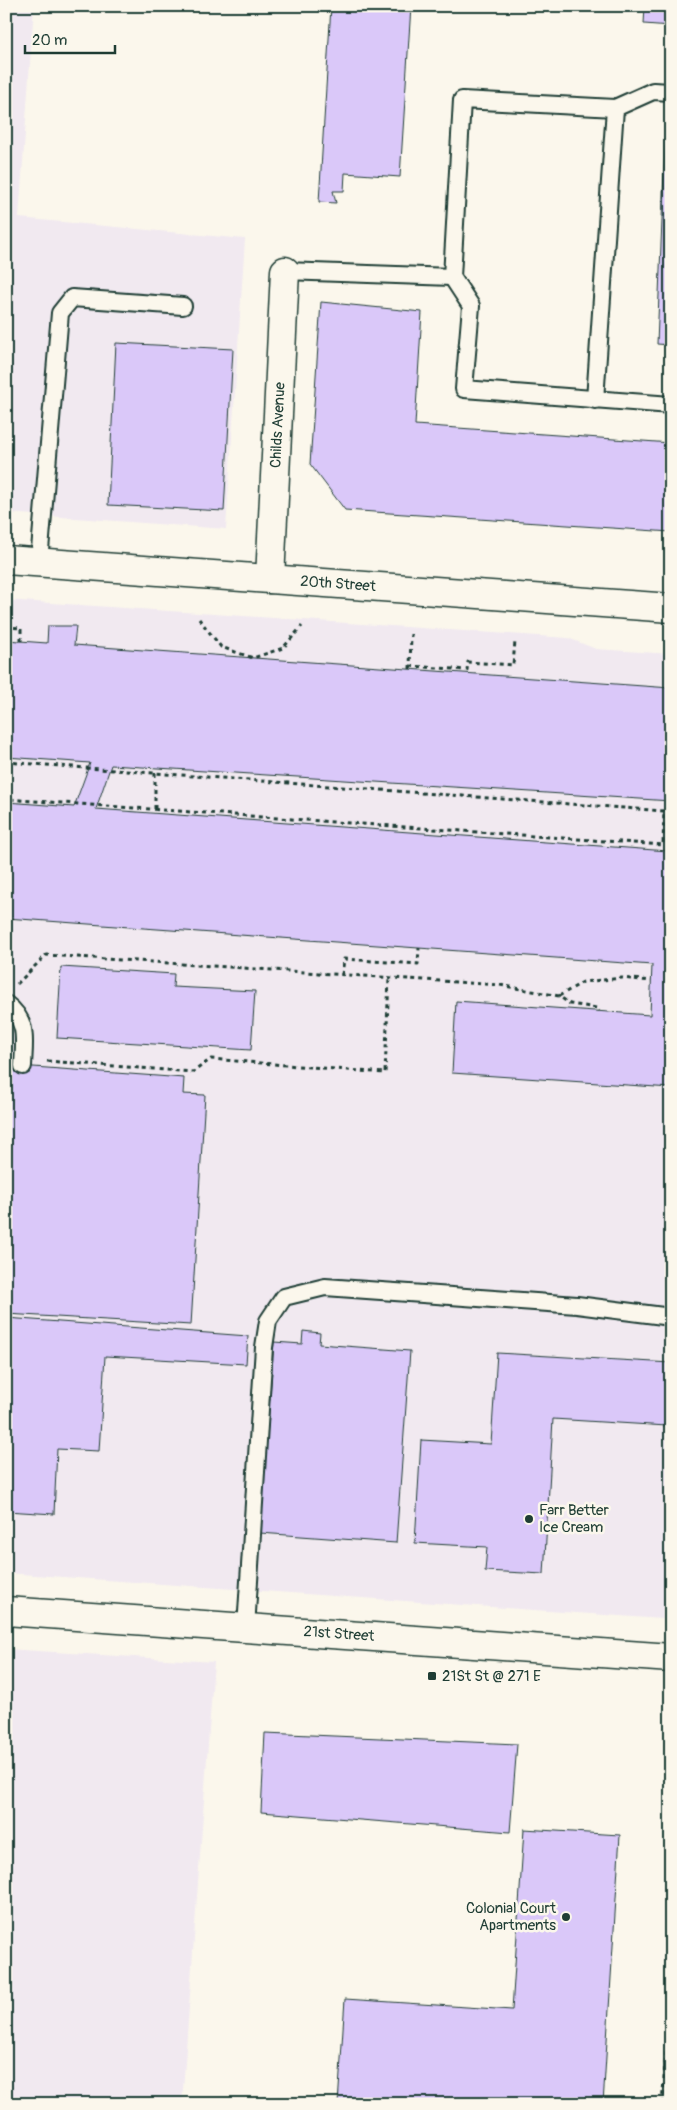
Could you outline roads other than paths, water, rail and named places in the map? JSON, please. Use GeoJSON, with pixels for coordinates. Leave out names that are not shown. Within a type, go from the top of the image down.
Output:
{"type":"FeatureCollection","features":[{"type":"Feature","properties":{"kind":"main road","name":"Childs Avenue"},"geometry":{"type":"LineString","coordinates":[[270,579],[285,271]]}},
{"type":"Feature","properties":{"kind":"main road","name":"20th Street"},"geometry":{"type":"LineString","coordinates":[[6,560],[671,608]]}},
{"type":"Feature","properties":{"kind":"main road","name":"21st Street"},"geometry":{"type":"LineString","coordinates":[[6,1611],[671,1658]]}},
{"type":"Feature","properties":{"kind":"lane"},"geometry":{"type":"LineString","coordinates":[[671,92],[653,91],[615,108],[462,100],[452,278],[471,306],[464,389],[671,406]]}},
{"type":"Feature","properties":{"kind":"lane"},"geometry":{"type":"LineString","coordinates":[[595,400],[615,108]]}},
{"type":"Feature","properties":{"kind":"lane"},"geometry":{"type":"LineString","coordinates":[[285,271],[452,278]]}},
{"type":"Feature","properties":{"kind":"lane"},"geometry":{"type":"LineString","coordinates":[[39,562],[60,313],[72,298],[183,306]]}},
{"type":"Feature","properties":{"kind":"lane"},"geometry":{"type":"LineString","coordinates":[[6,1004],[16,1012],[25,1032],[23,1063]]}},
{"type":"Feature","properties":{"kind":"lane"},"geometry":{"type":"LineString","coordinates":[[246,1628],[264,1347],[268,1321],[284,1297],[325,1287],[578,1306],[671,1317]]}},
{"type":"Feature","properties":{"kind":"place","name":"Farr Better Ice Cream"},"geometry":{"type":"Point","coordinates":[529,1519]}},
{"type":"Feature","properties":{"kind":"place","name":"21St St @ 271 E"},"geometry":{"type":"Point","coordinates":[432,1676]}},
{"type":"Feature","properties":{"kind":"place","name":"Colonial Court Apartments"},"geometry":{"type":"Point","coordinates":[566,1917]}}]}
